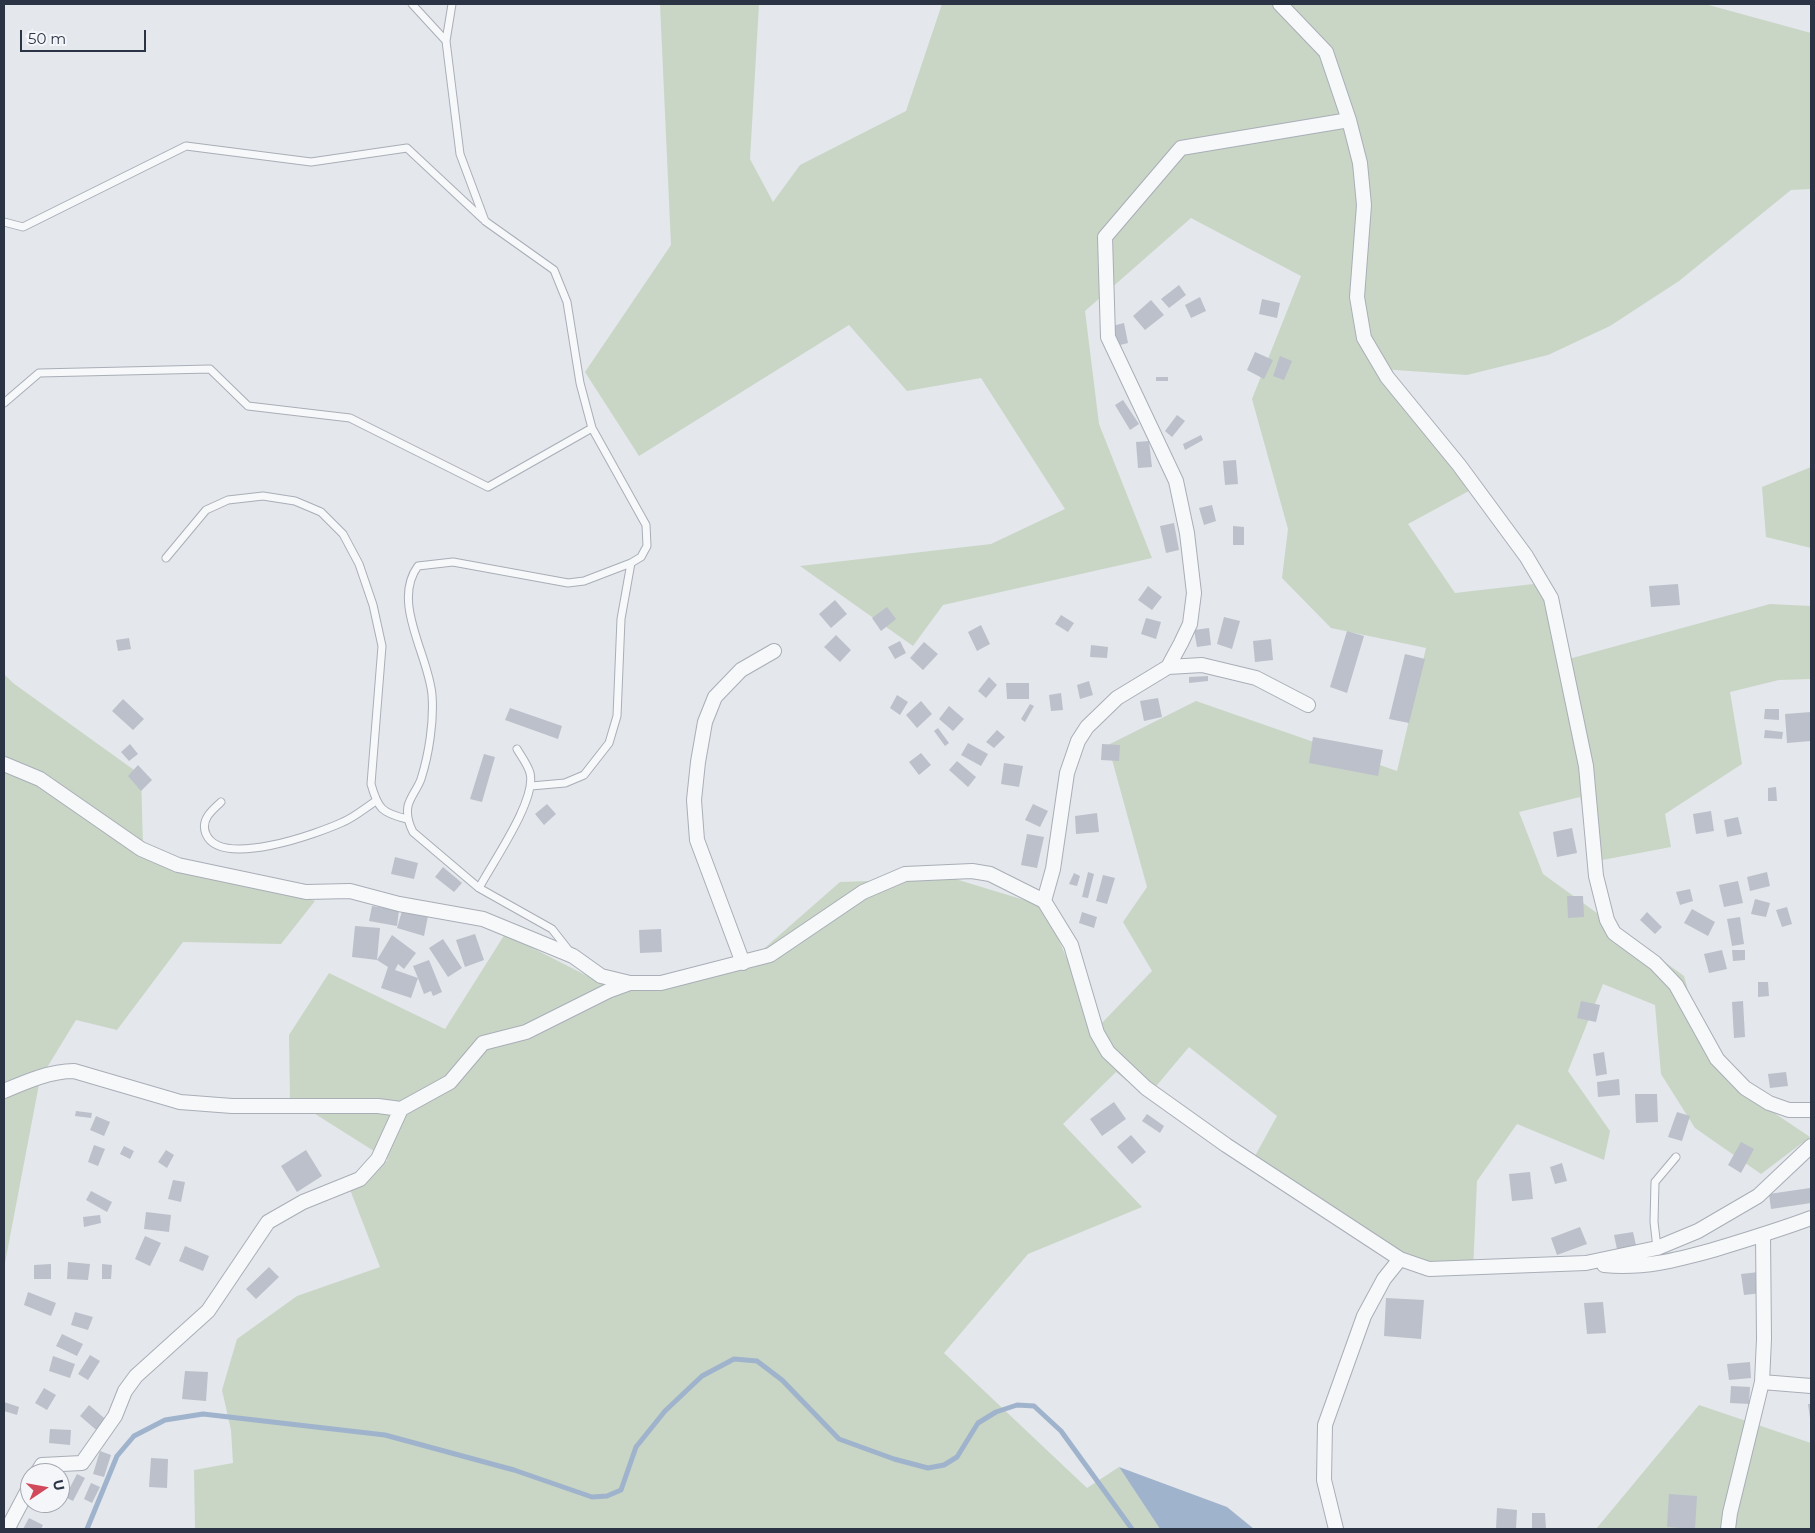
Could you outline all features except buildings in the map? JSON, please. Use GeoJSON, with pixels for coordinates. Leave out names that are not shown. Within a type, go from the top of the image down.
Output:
{"type":"FeatureCollection","features":[{"type":"Feature","properties":{"kind":"street"},"geometry":{"type":"LineString","coordinates":[[1280,4],[1326,52],[1349,120],[1360,163],[1364,205],[1357,298],[1364,338],[1387,377],[1459,465],[1526,556],[1551,598],[1586,766],[1596,876],[1607,920],[1614,933],[1654,963],[1676,984],[1717,1059],[1744,1088],[1769,1103],[1789,1110],[1811,1110]]}},
{"type":"Feature","properties":{"kind":"street"},"geometry":{"type":"LineString","coordinates":[[1168,667],[1190,624],[1194,593],[1187,534],[1176,481],[1108,337],[1105,237],[1181,148],[1349,120]]}},
{"type":"Feature","properties":{"kind":"street"},"geometry":{"type":"LineString","coordinates":[[743,962],[697,840],[694,800],[705,722],[715,697],[741,670],[774,652]]}},
{"type":"Feature","properties":{"kind":"street"},"geometry":{"type":"LineString","coordinates":[[1044,901],[1053,869],[1066,773],[1078,741],[1087,727],[1117,698],[1168,667],[1202,665],[1256,678],[1308,705]]}},
{"type":"Feature","properties":{"kind":"street"},"geometry":{"type":"LineString","coordinates":[[5,763],[40,779],[141,849],[178,865],[306,892],[350,891],[398,904],[483,919],[573,956],[602,976],[630,982],[661,983],[770,955],[863,892],[905,874],[972,871],[990,874],[1044,901],[1071,945],[1098,1033],[1108,1052],[1146,1088],[1226,1146],[1400,1259],[1429,1269],[1586,1264],[1647,1266],[1671,1262],[1763,1236],[1811,1218]]}},
{"type":"Feature","properties":{"kind":"street"},"geometry":{"type":"LineString","coordinates":[[4,1091],[24,1082],[48,1075],[64,1071],[74,1071],[180,1102],[232,1106],[378,1106],[401,1109],[450,1082],[483,1043],[526,1032],[630,982]]}},
{"type":"Feature","properties":{"kind":"street"},"geometry":{"type":"LineString","coordinates":[[70,1464],[82,1463],[115,1416],[125,1391],[136,1376],[208,1311],[268,1222],[303,1202],[360,1180],[378,1159],[401,1109]]}},
{"type":"Feature","properties":{"kind":"street"},"geometry":{"type":"LineString","coordinates":[[1586,1264],[1658,1248],[1698,1231],[1758,1196],[1811,1146]]}},
{"type":"Feature","properties":{"kind":"street"},"geometry":{"type":"LineString","coordinates":[[1728,1529],[1730,1513],[1762,1382],[1764,1339],[1763,1236]]}},
{"type":"Feature","properties":{"kind":"street"},"geometry":{"type":"LineString","coordinates":[[1336,1529],[1324,1480],[1325,1425],[1364,1316],[1384,1279],[1400,1259]]}},
{"type":"Feature","properties":{"kind":"street"},"geometry":{"type":"LineString","coordinates":[[1762,1382],[1811,1386]]}},
{"type":"Feature","properties":{"kind":"street"},"geometry":{"type":"LineString","coordinates":[[8,1529],[20,1505]]}},
{"type":"Feature","properties":{"kind":"lane"},"geometry":{"type":"LineString","coordinates":[[412,4],[446,41]]}},
{"type":"Feature","properties":{"kind":"lane"},"geometry":{"type":"LineString","coordinates":[[452,4],[446,41],[460,154],[484,221]]}},
{"type":"Feature","properties":{"kind":"lane"},"geometry":{"type":"LineString","coordinates":[[4,222],[23,227],[186,146],[311,162],[407,148],[484,221],[554,270],[567,302],[580,384],[592,428],[646,525],[647,546],[641,557],[631,563],[584,581],[568,583],[454,562],[418,566],[412,574],[408,590],[409,612],[428,670],[432,696],[430,740],[421,780],[408,805],[407,819],[413,832],[479,888],[552,929],[573,956]]}},
{"type":"Feature","properties":{"kind":"lane"},"geometry":{"type":"LineString","coordinates":[[4,403],[39,373],[210,369],[248,406],[350,418],[488,487],[592,428]]}},
{"type":"Feature","properties":{"kind":"lane"},"geometry":{"type":"LineString","coordinates":[[166,558],[206,510],[228,500],[263,496],[295,501],[321,512],[343,534],[359,564],[373,605],[382,646],[371,784],[376,801],[388,815],[407,819]]}},
{"type":"Feature","properties":{"kind":"lane"},"geometry":{"type":"LineString","coordinates":[[531,786],[565,782],[584,776],[609,743],[617,716],[621,619],[631,563]]}},
{"type":"Feature","properties":{"kind":"lane"},"geometry":{"type":"LineString","coordinates":[[479,888],[518,821],[531,786],[530,772],[517,749]]}},
{"type":"Feature","properties":{"kind":"lane"},"geometry":{"type":"LineString","coordinates":[[221,802],[209,813],[205,824],[206,835],[215,845],[228,850],[277,846],[344,822],[376,801]]}},
{"type":"Feature","properties":{"kind":"lane"},"geometry":{"type":"LineString","coordinates":[[1658,1248],[1654,1222],[1655,1182],[1676,1157]]}},
{"type":"Feature","properties":{"kind":"green space"},"geometry":{"type":"Polygon","coordinates":[[[660,4],[759,4],[750,159],[773,202],[800,165],[906,111],[942,4],[1705,4],[1811,33],[1811,189],[1791,190],[1679,281],[1610,326],[1548,355],[1467,375],[1381,369],[1478,486],[1408,524],[1455,593],[1542,583],[1565,660],[1770,604],[1811,606],[1811,679],[1779,680],[1730,692],[1742,764],[1665,814],[1671,847],[1597,861],[1580,797],[1519,812],[1543,874],[1684,976],[1704,1047],[1755,1100],[1810,1137],[1761,1174],[1695,1128],[1661,1074],[1655,1005],[1603,984],[1568,1071],[1610,1131],[1604,1160],[1517,1124],[1477,1181],[1473,1271],[1432,1270],[1250,1165],[1277,1116],[1189,1047],[1147,1097],[1116,1072],[1063,1124],[1142,1207],[1028,1254],[944,1353],[1087,1488],[1119,1467],[1160,1529],[195,1529],[194,1470],[233,1463],[231,1430],[222,1390],[237,1339],[297,1296],[380,1267],[349,1187],[388,1160],[290,1098],[289,1035],[329,973],[445,1029],[505,934],[611,988],[743,967],[840,882],[952,878],[1044,906],[1097,1028],[1152,971],[1123,922],[1147,887],[1108,745],[1196,701],[1397,771],[1426,648],[1331,628],[1282,578],[1288,529],[1252,399],[1301,276],[1191,218],[1085,311],[1099,424],[1152,558],[943,605],[913,646],[800,566],[991,544],[1065,509],[981,378],[907,391],[849,325],[639,456],[585,372],[671,245],[660,4]]]}},
{"type":"Feature","properties":{"kind":"green space"},"geometry":{"type":"Polygon","coordinates":[[[1811,467],[1811,548],[1766,537],[1762,487],[1811,467]]]}},
{"type":"Feature","properties":{"kind":"green space"},"geometry":{"type":"Polygon","coordinates":[[[4,674],[13,683],[141,775],[143,846],[315,901],[281,944],[183,942],[117,1030],[76,1020],[40,1079],[4,1268],[4,674]]]}},
{"type":"Feature","properties":{"kind":"green space"},"geometry":{"type":"Polygon","coordinates":[[[1699,1405],[1811,1443],[1811,1529],[1596,1529],[1699,1405]]]}},
{"type":"Feature","properties":{"kind":"water"},"geometry":{"type":"Polygon","coordinates":[[[1119,1467],[1227,1507],[1254,1529],[1160,1529],[1119,1467]]]}},
{"type":"Feature","properties":{"kind":"waterway"},"geometry":{"type":"LineString","coordinates":[[87,1529],[117,1456],[134,1436],[165,1420],[203,1414],[385,1435],[514,1470],[592,1497],[607,1496],[621,1490],[636,1447],[665,1411],[702,1376],[734,1359],[757,1361],[782,1380],[839,1439],[894,1459],[928,1468],[944,1465],[957,1457],[978,1423],[996,1412],[1017,1405],[1034,1406],[1061,1431],[1132,1529]]}}]}
